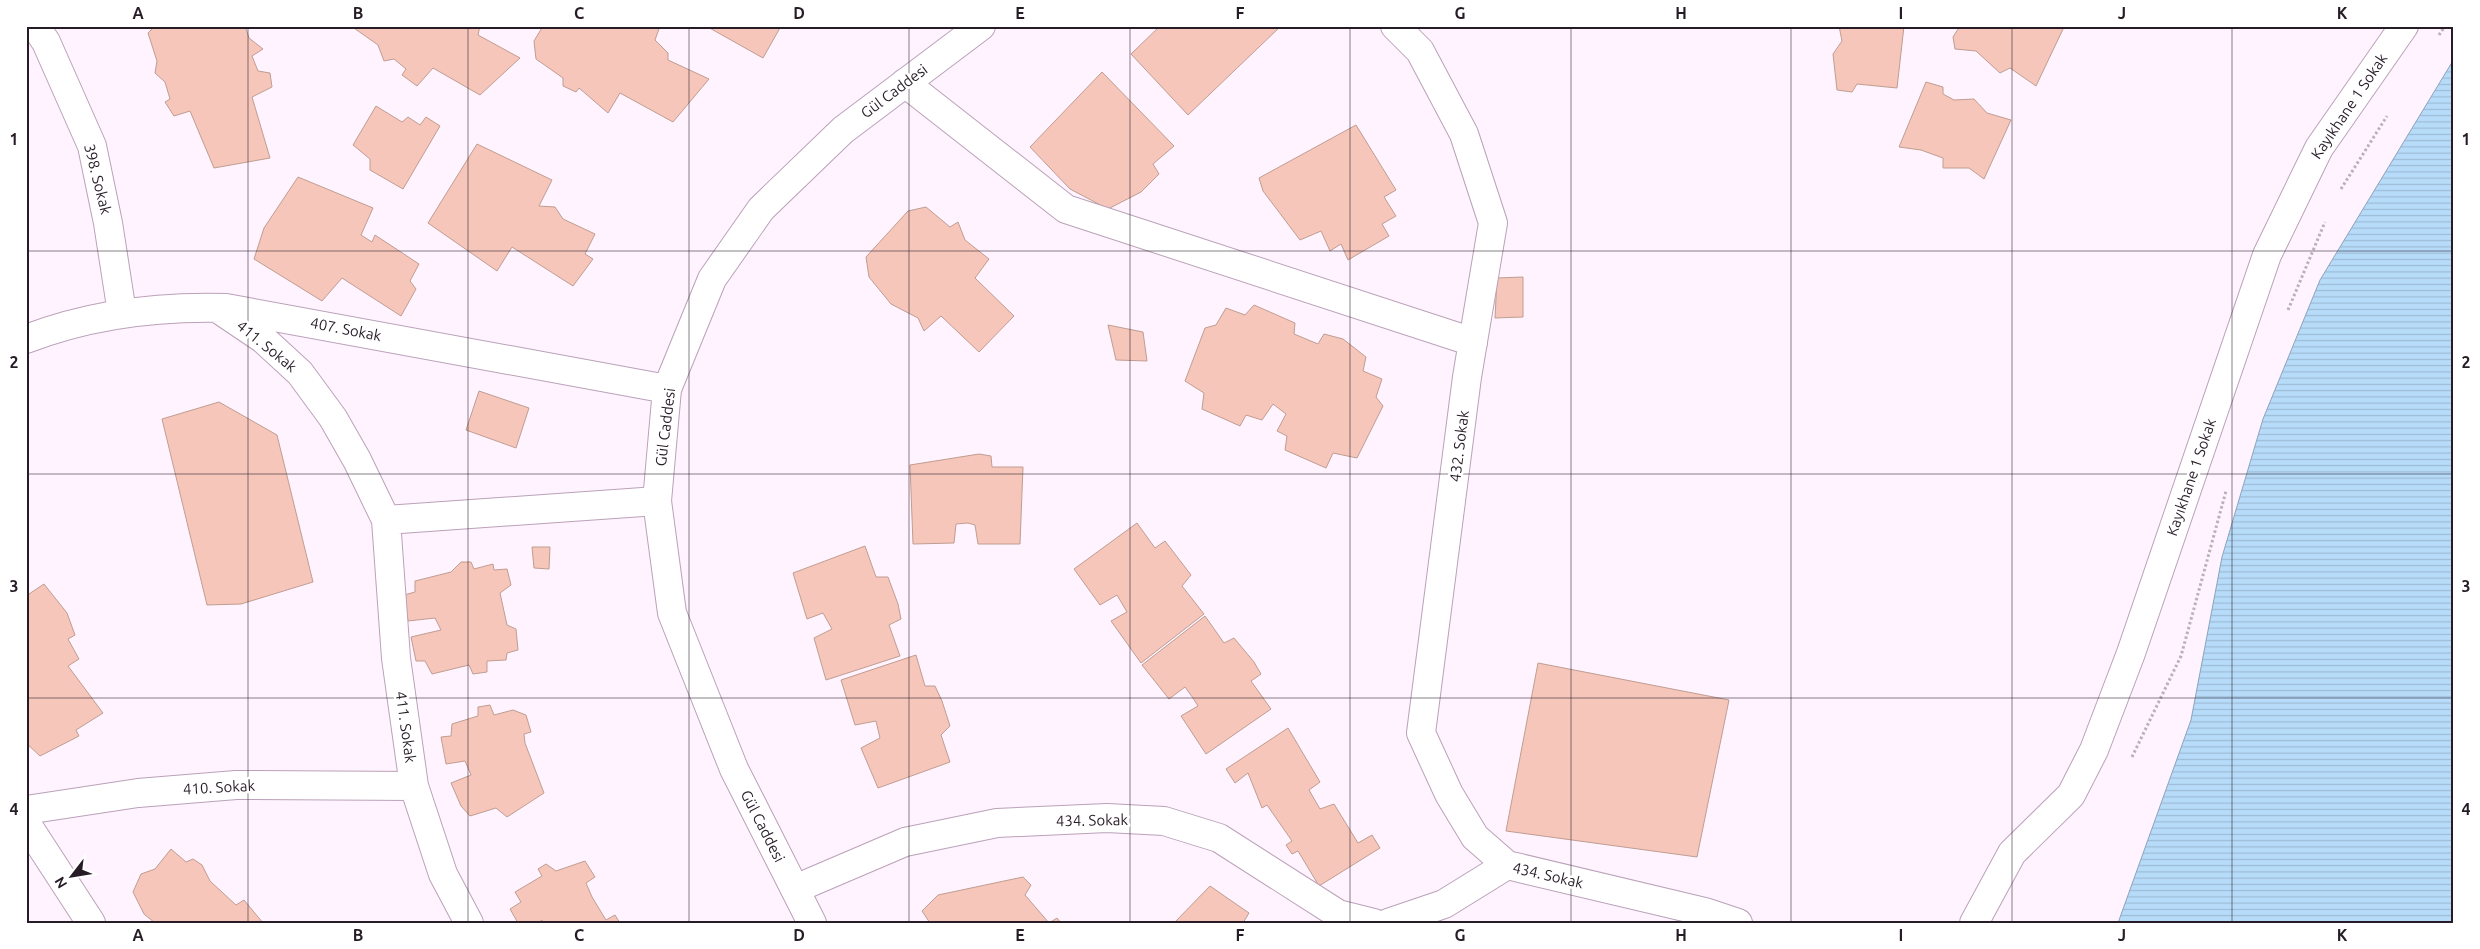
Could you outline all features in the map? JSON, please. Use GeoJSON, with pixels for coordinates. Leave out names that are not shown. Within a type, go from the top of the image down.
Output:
{"type":"FeatureCollection","features":[{"type":"Feature","properties":{"kind":"street","name":"398. Sokak"},"geometry":{"type":"LineString","coordinates":[[35,26],[46,42],[92,146],[108,223],[122,313]]}},
{"type":"Feature","properties":{"kind":"street","name":"Gül Caddesi"},"geometry":{"type":"LineString","coordinates":[[812,923],[734,769],[672,613],[657,501],[667,389],[712,279],[761,209],[843,130],[981,26]]}},
{"type":"Feature","properties":{"kind":"street","name":"432. Sokak"},"geometry":{"type":"LineString","coordinates":[[1395,26],[1420,51],[1464,134],[1493,223],[1473,342],[1429,660],[1421,733],[1449,794],[1475,837],[1507,865]]}},
{"type":"Feature","properties":{"kind":"street","name":"Kayıkhane 1 Sokak"},"geometry":{"type":"LineString","coordinates":[[1974,923],[2012,854],[2071,795],[2094,750],[2131,653],[2267,255],[2319,148],[2404,26]]}},
{"type":"Feature","properties":{"kind":"street"},"geometry":{"type":"LineString","coordinates":[[905,83],[1066,210],[1473,342]]}},
{"type":"Feature","properties":{"kind":"street","name":"407. Sokak"},"geometry":{"type":"LineString","coordinates":[[26,339],[77,322],[122,313],[154,309],[217,308],[255,312],[667,389]]}},
{"type":"Feature","properties":{"kind":"street","name":"411. Sokak"},"geometry":{"type":"LineString","coordinates":[[217,308],[263,339],[300,372],[332,418],[357,460],[386,520],[396,658],[414,786],[443,874],[469,923]]}},
{"type":"Feature","properties":{"kind":"street"},"geometry":{"type":"LineString","coordinates":[[386,520],[657,501]]}},
{"type":"Feature","properties":{"kind":"street","name":"410. Sokak"},"geometry":{"type":"LineString","coordinates":[[26,810],[138,793],[236,784],[414,786]]}},
{"type":"Feature","properties":{"kind":"street","name":"434. Sokak"},"geometry":{"type":"LineString","coordinates":[[795,890],[905,842],[997,823],[1107,818],[1164,821],[1219,838],[1338,914],[1374,923]]}},
{"type":"Feature","properties":{"kind":"street"},"geometry":{"type":"LineString","coordinates":[[26,824],[91,923]]}},
{"type":"Feature","properties":{"kind":"street","name":"434. Sokak"},"geometry":{"type":"LineString","coordinates":[[1388,923],[1444,904],[1507,865],[1709,917]]}},
{"type":"Feature","properties":{"kind":"street"},"geometry":{"type":"LineString","coordinates":[[1709,917],[1738,923]]}},
{"type":"Feature","properties":{"kind":"path"},"geometry":{"type":"LineString","coordinates":[[2434,43],[2444,26]]}},
{"type":"Feature","properties":{"kind":"path"},"geometry":{"type":"LineString","coordinates":[[2340,190],[2392,108]]}},
{"type":"Feature","properties":{"kind":"path"},"geometry":{"type":"LineString","coordinates":[[2286,315],[2328,216]]}},
{"type":"Feature","properties":{"kind":"path"},"geometry":{"type":"LineString","coordinates":[[2129,762],[2181,656],[2227,488]]}},
{"type":"Feature","properties":{"kind":"water"},"geometry":{"type":"Polygon","coordinates":[[[2454,59],[2454,923],[2118,923],[2191,720],[2222,557],[2263,419],[2320,280],[2454,59]]]}},
{"type":"Feature","properties":{"kind":"building"},"geometry":{"type":"Polygon","coordinates":[[[155,26],[245,26],[249,38],[263,49],[252,56],[258,71],[270,73],[272,87],[252,97],[270,158],[214,168],[190,111],[174,116],[165,102],[170,99],[165,82],[155,73],[157,61],[148,33],[155,26]]]}},
{"type":"Feature","properties":{"kind":"building"},"geometry":{"type":"Polygon","coordinates":[[[351,26],[480,26],[478,35],[520,58],[480,95],[433,68],[417,86],[402,75],[406,69],[394,59],[384,61],[378,45],[351,26]]]}},
{"type":"Feature","properties":{"kind":"building"},"geometry":{"type":"Polygon","coordinates":[[[543,26],[660,26],[655,40],[668,53],[668,60],[709,79],[673,122],[620,93],[608,113],[579,88],[576,92],[563,86],[563,78],[536,59],[534,41],[543,26]]]}},
{"type":"Feature","properties":{"kind":"building"},"geometry":{"type":"Polygon","coordinates":[[[706,26],[781,26],[763,58],[706,26]]]}},
{"type":"Feature","properties":{"kind":"building"},"geometry":{"type":"Polygon","coordinates":[[[1160,26],[1281,26],[1188,115],[1131,54],[1160,26]]]}},
{"type":"Feature","properties":{"kind":"building"},"geometry":{"type":"Polygon","coordinates":[[[1839,26],[1904,26],[1897,88],[1857,84],[1852,92],[1837,90],[1833,54],[1842,41],[1839,26]]]}},
{"type":"Feature","properties":{"kind":"building"},"geometry":{"type":"Polygon","coordinates":[[[1960,26],[2064,27],[2036,86],[2010,68],[2000,73],[1976,51],[1955,49],[1953,37],[1960,26]]]}},
{"type":"Feature","properties":{"kind":"building"},"geometry":{"type":"Polygon","coordinates":[[[1102,72],[1174,146],[1153,164],[1159,174],[1141,192],[1108,209],[1070,189],[1030,147],[1102,72]]]}},
{"type":"Feature","properties":{"kind":"building"},"geometry":{"type":"Polygon","coordinates":[[[1926,82],[1943,87],[1943,94],[1954,100],[1974,99],[1987,113],[2011,120],[1984,179],[1969,168],[1943,168],[1943,158],[1921,150],[1899,147],[1926,82]]]}},
{"type":"Feature","properties":{"kind":"building"},"geometry":{"type":"Polygon","coordinates":[[[376,106],[402,122],[408,117],[420,125],[426,117],[440,126],[403,189],[370,170],[370,159],[353,145],[376,106]]]}},
{"type":"Feature","properties":{"kind":"building"},"geometry":{"type":"Polygon","coordinates":[[[1356,125],[1396,190],[1384,197],[1396,216],[1382,224],[1389,236],[1348,260],[1341,244],[1330,251],[1321,231],[1300,240],[1263,191],[1259,178],[1356,125]]]}},
{"type":"Feature","properties":{"kind":"building"},"geometry":{"type":"Polygon","coordinates":[[[477,144],[552,180],[539,206],[555,207],[563,219],[595,234],[585,254],[593,259],[573,286],[512,247],[497,271],[428,223],[477,144]]]}},
{"type":"Feature","properties":{"kind":"building"},"geometry":{"type":"Polygon","coordinates":[[[298,177],[373,208],[361,235],[372,242],[375,235],[419,264],[410,281],[416,289],[401,316],[342,278],[322,301],[254,259],[264,228],[298,177]]]}},
{"type":"Feature","properties":{"kind":"building"},"geometry":{"type":"Polygon","coordinates":[[[926,207],[950,227],[958,222],[965,240],[989,259],[975,278],[1014,316],[979,352],[941,316],[924,331],[918,318],[891,304],[869,277],[866,257],[908,211],[926,207]]]}},
{"type":"Feature","properties":{"kind":"building"},"geometry":{"type":"Polygon","coordinates":[[[1523,277],[1523,317],[1495,318],[1497,278],[1523,277]]]}},
{"type":"Feature","properties":{"kind":"building"},"geometry":{"type":"Polygon","coordinates":[[[1254,305],[1295,323],[1294,334],[1318,344],[1324,334],[1343,339],[1366,357],[1363,371],[1382,379],[1376,397],[1383,406],[1357,458],[1333,453],[1326,468],[1285,450],[1287,436],[1277,431],[1286,414],[1273,404],[1262,420],[1246,415],[1240,426],[1202,409],[1204,393],[1185,381],[1205,328],[1216,325],[1226,308],[1245,315],[1254,305]]]}},
{"type":"Feature","properties":{"kind":"building"},"geometry":{"type":"Polygon","coordinates":[[[1108,325],[1143,332],[1147,361],[1116,360],[1108,325]]]}},
{"type":"Feature","properties":{"kind":"building"},"geometry":{"type":"Polygon","coordinates":[[[479,391],[529,408],[516,448],[466,430],[479,391]]]}},
{"type":"Feature","properties":{"kind":"building"},"geometry":{"type":"Polygon","coordinates":[[[219,402],[277,435],[313,582],[241,604],[207,605],[162,419],[219,402]]]}},
{"type":"Feature","properties":{"kind":"building"},"geometry":{"type":"Polygon","coordinates":[[[979,454],[991,456],[992,467],[1023,467],[1020,544],[978,544],[975,525],[968,523],[956,524],[954,543],[913,544],[910,465],[979,454]]]}},
{"type":"Feature","properties":{"kind":"building"},"geometry":{"type":"Polygon","coordinates":[[[1137,523],[1155,548],[1165,541],[1191,575],[1182,586],[1204,614],[1141,663],[1111,621],[1127,612],[1117,595],[1100,605],[1074,569],[1137,523]]]}},
{"type":"Feature","properties":{"kind":"building"},"geometry":{"type":"Polygon","coordinates":[[[865,546],[876,577],[888,577],[898,604],[901,619],[889,625],[900,656],[826,680],[814,638],[832,629],[823,613],[807,619],[793,573],[865,546]]]}},
{"type":"Feature","properties":{"kind":"building"},"geometry":{"type":"Polygon","coordinates":[[[532,547],[550,547],[549,569],[534,568],[532,547]]]}},
{"type":"Feature","properties":{"kind":"building"},"geometry":{"type":"Polygon","coordinates":[[[461,562],[471,562],[474,569],[493,564],[494,570],[507,569],[511,585],[500,593],[507,625],[516,629],[518,650],[507,653],[506,660],[487,661],[487,672],[473,674],[469,665],[432,674],[425,661],[416,661],[411,637],[441,630],[435,618],[408,621],[404,595],[415,592],[415,581],[451,572],[461,562]]]}},
{"type":"Feature","properties":{"kind":"building"},"geometry":{"type":"Polygon","coordinates":[[[44,584],[67,613],[75,635],[68,639],[79,659],[68,666],[103,713],[76,730],[79,736],[40,756],[26,743],[26,596],[44,584]]]}},
{"type":"Feature","properties":{"kind":"building"},"geometry":{"type":"Polygon","coordinates":[[[1205,616],[1224,643],[1234,638],[1254,662],[1261,674],[1251,681],[1271,709],[1206,754],[1181,716],[1198,706],[1193,698],[1185,687],[1169,699],[1142,665],[1205,616]]]}},
{"type":"Feature","properties":{"kind":"building"},"geometry":{"type":"Polygon","coordinates":[[[916,655],[925,686],[935,686],[950,726],[941,735],[950,762],[878,788],[861,748],[880,738],[876,721],[855,725],[841,680],[916,655]]]}},
{"type":"Feature","properties":{"kind":"building"},"geometry":{"type":"Polygon","coordinates":[[[1538,663],[1729,700],[1697,857],[1506,831],[1538,663]]]}},
{"type":"Feature","properties":{"kind":"building"},"geometry":{"type":"Polygon","coordinates":[[[490,705],[494,715],[513,710],[526,715],[531,732],[524,734],[525,743],[544,793],[507,817],[496,808],[470,816],[461,806],[451,783],[471,775],[465,761],[446,764],[441,737],[451,736],[452,724],[478,716],[478,707],[490,705]]]}},
{"type":"Feature","properties":{"kind":"building"},"geometry":{"type":"Polygon","coordinates":[[[1288,728],[1320,782],[1309,790],[1320,809],[1334,804],[1358,843],[1372,835],[1380,848],[1319,886],[1298,851],[1292,854],[1286,845],[1292,841],[1267,805],[1262,808],[1248,773],[1235,783],[1226,769],[1288,728]]]}},
{"type":"Feature","properties":{"kind":"building"},"geometry":{"type":"Polygon","coordinates":[[[171,849],[186,862],[193,859],[202,865],[210,881],[236,905],[244,900],[263,923],[155,923],[144,914],[133,892],[141,874],[155,869],[171,849]]]}},
{"type":"Feature","properties":{"kind":"building"},"geometry":{"type":"Polygon","coordinates":[[[585,861],[595,877],[586,883],[592,897],[606,920],[615,915],[620,923],[544,923],[542,920],[537,923],[518,923],[510,909],[521,902],[515,892],[542,876],[538,869],[546,864],[556,871],[585,861]]]}},
{"type":"Feature","properties":{"kind":"building"},"geometry":{"type":"Polygon","coordinates":[[[1023,877],[1031,885],[1025,895],[1049,923],[930,923],[922,911],[938,895],[1023,877]]]}},
{"type":"Feature","properties":{"kind":"building"},"geometry":{"type":"Polygon","coordinates":[[[1210,886],[1249,913],[1243,923],[1174,923],[1210,886]]]}},
{"type":"Feature","properties":{"kind":"building"},"geometry":{"type":"Polygon","coordinates":[[[1057,918],[1061,923],[1049,923],[1057,918]]]}}]}
